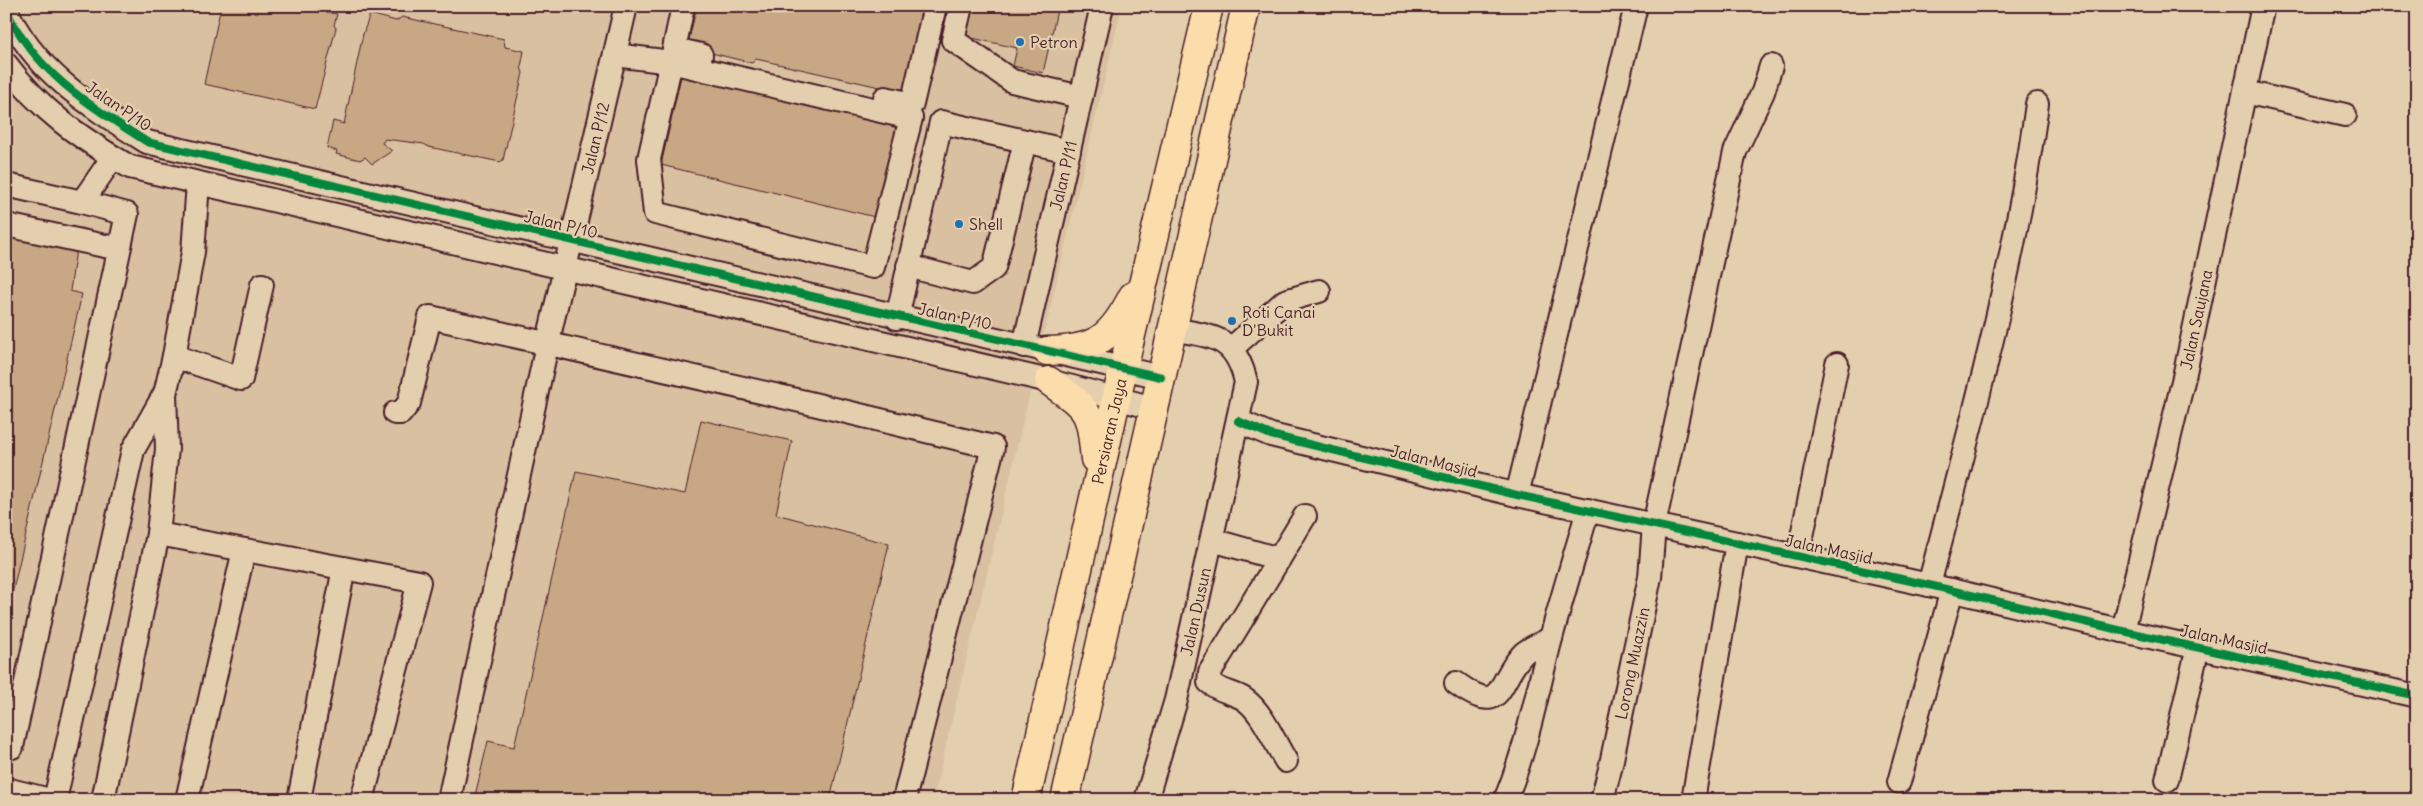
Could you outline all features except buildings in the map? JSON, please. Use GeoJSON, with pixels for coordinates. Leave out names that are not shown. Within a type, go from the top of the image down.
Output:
{"type":"FeatureCollection","features":[{"type":"Feature","properties":{"kind":"main road","name":"Persiaran Jaya"},"geometry":{"type":"LineString","coordinates":[[1026,800],[1116,398],[1209,6]]}},
{"type":"Feature","properties":{"kind":"main road"},"geometry":{"type":"LineString","coordinates":[[1065,800],[1246,6]]}},
{"type":"Feature","properties":{"kind":"main road"},"geometry":{"type":"LineString","coordinates":[[1035,348],[1085,348],[1105,337],[1120,321],[1147,267]]}},
{"type":"Feature","properties":{"kind":"main road"},"geometry":{"type":"LineString","coordinates":[[1048,381],[1078,402],[1091,422],[1097,485]]}},
{"type":"Feature","properties":{"kind":"street","name":"Jalan P/12"},"geometry":{"type":"LineString","coordinates":[[449,800],[547,345],[573,241],[626,6]]}},
{"type":"Feature","properties":{"kind":"street"},"geometry":{"type":"LineString","coordinates":[[683,6],[674,49],[912,104],[935,6]]}},
{"type":"Feature","properties":{"kind":"street"},"geometry":{"type":"LineString","coordinates":[[961,6],[953,40],[1012,81],[1082,97]]}},
{"type":"Feature","properties":{"kind":"street","name":"Jalan P/11"},"geometry":{"type":"LineString","coordinates":[[1035,348],[1069,151],[1102,6]]}},
{"type":"Feature","properties":{"kind":"street"},"geometry":{"type":"LineString","coordinates":[[1517,495],[1636,6]]}},
{"type":"Feature","properties":{"kind":"street","name":"Jalan Saujana"},"geometry":{"type":"LineString","coordinates":[[2123,631],[2184,377],[2263,6]]}},
{"type":"Feature","properties":{"kind":"street","name":"Jalan P/10"},"geometry":{"type":"LineString","coordinates":[[6,9],[29,47],[50,74],[95,109],[147,142],[897,318],[1160,377]]}},
{"type":"Feature","properties":{"kind":"street"},"geometry":{"type":"LineString","coordinates":[[615,55],[671,62],[911,118],[873,267],[655,213],[649,159],[671,62]]}},
{"type":"Feature","properties":{"kind":"street"},"geometry":{"type":"LineString","coordinates":[[6,64],[26,90],[82,139],[130,167],[1048,381],[1154,408]]}},
{"type":"Feature","properties":{"kind":"street","name":"Lorong Muazzin"},"geometry":{"type":"LineString","coordinates":[[1602,800],[1650,578],[1654,525],[1735,152],[1763,92],[1771,66]]}},
{"type":"Feature","properties":{"kind":"street"},"geometry":{"type":"LineString","coordinates":[[2245,92],[2346,115]]}},
{"type":"Feature","properties":{"kind":"street"},"geometry":{"type":"LineString","coordinates":[[1929,585],[1992,346],[2025,188],[2037,104]]}},
{"type":"Feature","properties":{"kind":"street"},"geometry":{"type":"LineString","coordinates":[[897,318],[941,122],[1069,151]]}},
{"type":"Feature","properties":{"kind":"street"},"geometry":{"type":"LineString","coordinates":[[908,266],[973,282],[994,268],[1025,141]]}},
{"type":"Feature","properties":{"kind":"street"},"geometry":{"type":"LineString","coordinates":[[82,202],[112,157]]}},
{"type":"Feature","properties":{"kind":"street"},"geometry":{"type":"LineString","coordinates":[[103,800],[158,534],[167,450],[165,394],[193,252],[198,183]]}},
{"type":"Feature","properties":{"kind":"street"},"geometry":{"type":"LineString","coordinates":[[6,185],[127,214],[12,747],[6,745]]}},
{"type":"Feature","properties":{"kind":"street"},"geometry":{"type":"LineString","coordinates":[[6,225],[119,249]]}},
{"type":"Feature","properties":{"kind":"street"},"geometry":{"type":"LineString","coordinates":[[174,356],[241,379],[262,285]]}},
{"type":"Feature","properties":{"kind":"street"},"geometry":{"type":"LineString","coordinates":[[1232,348],[1285,301],[1320,291]]}},
{"type":"Feature","properties":{"kind":"street"},"geometry":{"type":"LineString","coordinates":[[395,413],[402,413],[409,403],[430,318],[806,402],[993,447],[904,800]]}},
{"type":"Feature","properties":{"kind":"street"},"geometry":{"type":"LineString","coordinates":[[1171,329],[1219,340],[1232,348],[1242,365],[1246,382],[1238,421]]}},
{"type":"Feature","properties":{"kind":"street"},"geometry":{"type":"LineString","coordinates":[[1798,556],[1837,364]]}},
{"type":"Feature","properties":{"kind":"street"},"geometry":{"type":"LineString","coordinates":[[55,800],[133,450],[165,394]]}},
{"type":"Feature","properties":{"kind":"street","name":"Jalan Masjid"},"geometry":{"type":"LineString","coordinates":[[1238,421],[1272,435],[1517,495],[1952,590],[2123,631],[2417,696]]}},
{"type":"Feature","properties":{"kind":"street","name":"Jalan Dusun"},"geometry":{"type":"LineString","coordinates":[[1146,800],[1176,700],[1238,421]]}},
{"type":"Feature","properties":{"kind":"street"},"geometry":{"type":"LineString","coordinates":[[1505,800],[1528,729],[1551,638],[1588,510]]}},
{"type":"Feature","properties":{"kind":"street"},"geometry":{"type":"LineString","coordinates":[[1286,761],[1250,704],[1243,698],[1217,689],[1209,682],[1210,672],[1305,516]]}},
{"type":"Feature","properties":{"kind":"street"},"geometry":{"type":"LineString","coordinates":[[158,534],[419,582],[362,800]]}},
{"type":"Feature","properties":{"kind":"street"},"geometry":{"type":"LineString","coordinates":[[1212,540],[1279,559]]}},
{"type":"Feature","properties":{"kind":"street"},"geometry":{"type":"LineString","coordinates":[[1693,800],[1737,543]]}},
{"type":"Feature","properties":{"kind":"street"},"geometry":{"type":"LineString","coordinates":[[187,800],[244,550]]}},
{"type":"Feature","properties":{"kind":"street"},"geometry":{"type":"LineString","coordinates":[[299,800],[344,568]]}},
{"type":"Feature","properties":{"kind":"street"},"geometry":{"type":"LineString","coordinates":[[1899,782],[1952,590]]}},
{"type":"Feature","properties":{"kind":"street"},"geometry":{"type":"LineString","coordinates":[[1456,683],[1474,696],[1487,699],[1492,697],[1498,694],[1512,668],[1526,652],[1551,638]]}},
{"type":"Feature","properties":{"kind":"street"},"geometry":{"type":"LineString","coordinates":[[2167,780],[2198,647]]}},
{"type":"Feature","properties":{"kind":"street"},"geometry":{"type":"LineString","coordinates":[[6,789],[50,800]]}},
{"type":"Feature","properties":{"kind":"shaded area"},"geometry":{"type":"Polygon","coordinates":[[[6,6],[1122,6],[933,800],[6,800],[6,6]]]}},
{"type":"Feature","properties":{"kind":"cycle path"},"geometry":{"type":"LineString","coordinates":[[6,9],[18,31],[48,70],[86,101],[147,142],[1161,377]]}},
{"type":"Feature","properties":{"kind":"cycle path"},"geometry":{"type":"LineString","coordinates":[[1238,421],[1271,435],[1517,495],[1929,585],[2123,631],[2417,696]]}},
{"type":"Feature","properties":{"kind":"place","name":"Petron"},"geometry":{"type":"Point","coordinates":[1020,42]}},
{"type":"Feature","properties":{"kind":"place","name":"Shell"},"geometry":{"type":"Point","coordinates":[959,224]}},
{"type":"Feature","properties":{"kind":"place","name":"Roti Canai D'Bukit"},"geometry":{"type":"Point","coordinates":[1232,321]}}]}
